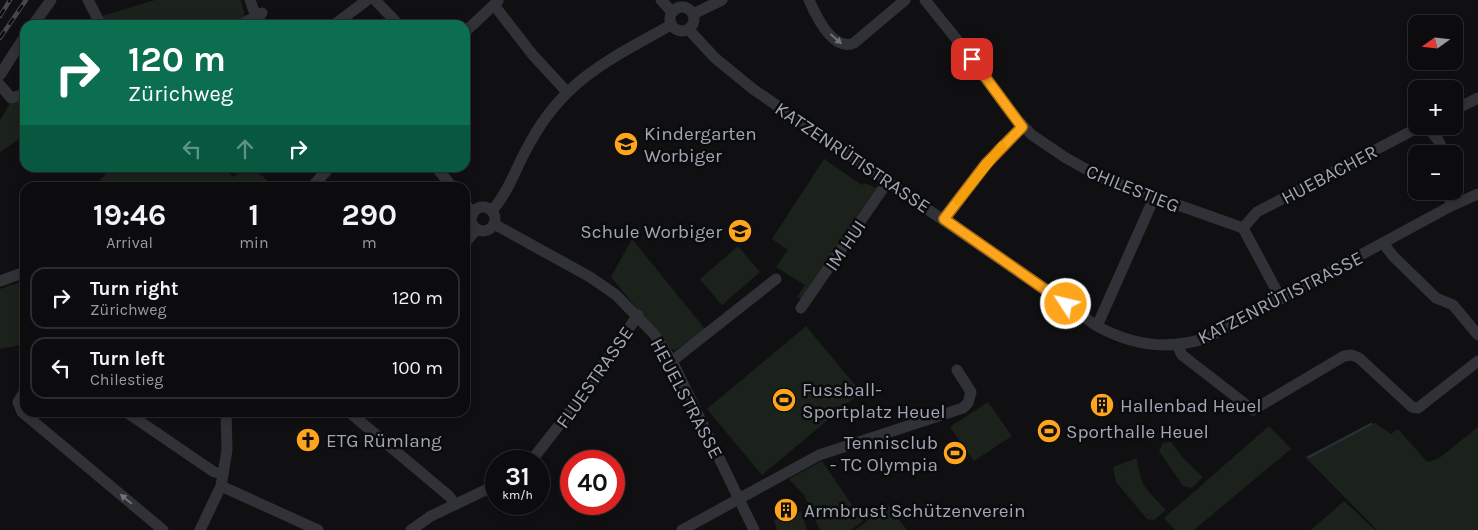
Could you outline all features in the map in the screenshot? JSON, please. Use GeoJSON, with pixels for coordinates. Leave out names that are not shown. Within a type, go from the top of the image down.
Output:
{"type":"FeatureCollection","features":[{"type":"Feature","properties":{"kind":"street"},"geometry":{"type":"LineString","coordinates":[[37,20],[51,0]]}},
{"type":"Feature","properties":{"kind":"street"},"geometry":{"type":"LineString","coordinates":[[88,0],[98,20]]}},
{"type":"Feature","properties":{"kind":"street"},"geometry":{"type":"LineString","coordinates":[[250,0],[261,18]]}},
{"type":"Feature","properties":{"kind":"street"},"geometry":{"type":"LineString","coordinates":[[341,20],[367,0]]}},
{"type":"Feature","properties":{"kind":"street"},"geometry":{"type":"LineString","coordinates":[[375,0],[394,20]]}},
{"type":"Feature","properties":{"kind":"street"},"geometry":{"type":"LineString","coordinates":[[662,0],[672,12]]}},
{"type":"Feature","properties":{"kind":"street"},"geometry":{"type":"LineString","coordinates":[[693,14],[722,0]]}},
{"type":"Feature","properties":{"kind":"street"},"geometry":{"type":"LineString","coordinates":[[809,0],[817,19],[830,34],[842,45],[849,46],[854,44],[905,0]]}},
{"type":"Feature","properties":{"kind":"street","name":"CHILESTIEG"},"geometry":{"type":"LineString","coordinates":[[925,0],[1022,127],[1088,172],[1154,198],[1243,228]]}},
{"type":"Feature","properties":{"kind":"street"},"geometry":{"type":"LineString","coordinates":[[470,27],[497,2],[532,54],[567,92]]}},
{"type":"Feature","properties":{"kind":"street"},"geometry":{"type":"LineString","coordinates":[[670,25],[672,12],[683,7],[693,14]]}},
{"type":"Feature","properties":{"kind":"street"},"geometry":{"type":"LineString","coordinates":[[670,25],[681,32],[689,30],[693,24],[693,14]]}},
{"type":"Feature","properties":{"kind":"street"},"geometry":{"type":"LineString","coordinates":[[492,211],[504,195],[530,141],[545,118],[567,92],[617,54],[670,25]]}},
{"type":"Feature","properties":{"kind":"street","name":"KATZENRÜTISTRASSE"},"geometry":{"type":"LineString","coordinates":[[689,30],[715,58],[752,89],[944,219],[1097,326],[1124,339],[1142,344],[1177,345],[1209,337],[1451,206],[1478,194]]}},
{"type":"Feature","properties":{"kind":"street"},"geometry":{"type":"LineString","coordinates":[[0,75],[20,44]]}},
{"type":"Feature","properties":{"kind":"street"},"geometry":{"type":"LineString","coordinates":[[0,84],[11,98],[20,95]]}},
{"type":"Feature","properties":{"kind":"street"},"geometry":{"type":"LineString","coordinates":[[1463,106],[1478,98]]}},
{"type":"Feature","properties":{"kind":"street"},"geometry":{"type":"LineString","coordinates":[[944,219],[992,157],[1022,127]]}},
{"type":"Feature","properties":{"kind":"street","name":"HUEBACHER"},"geometry":{"type":"LineString","coordinates":[[1243,228],[1257,212],[1408,132]]}},
{"type":"Feature","properties":{"kind":"street"},"geometry":{"type":"LineString","coordinates":[[316,182],[325,172]]}},
{"type":"Feature","properties":{"kind":"street"},"geometry":{"type":"LineString","coordinates":[[440,172],[448,182]]}},
{"type":"Feature","properties":{"kind":"street","name":"IM HUI"},"geometry":{"type":"LineString","coordinates":[[801,308],[888,181]]}},
{"type":"Feature","properties":{"kind":"street"},"geometry":{"type":"LineString","coordinates":[[1097,326],[1154,198]]}},
{"type":"Feature","properties":{"kind":"street"},"geometry":{"type":"LineString","coordinates":[[1450,200],[1451,206]]}},
{"type":"Feature","properties":{"kind":"street"},"geometry":{"type":"LineString","coordinates":[[482,207],[492,211],[495,217],[494,224],[486,230],[477,229],[472,221],[473,214],[482,207]]}},
{"type":"Feature","properties":{"kind":"street"},"geometry":{"type":"LineString","coordinates":[[470,210],[473,214]]}},
{"type":"Feature","properties":{"kind":"street","name":"HEUELSTRASSE"},"geometry":{"type":"LineString","coordinates":[[494,224],[590,277],[616,295],[638,315],[654,334],[672,361],[754,530]]}},
{"type":"Feature","properties":{"kind":"street"},"geometry":{"type":"LineString","coordinates":[[1243,228],[1281,299]]}},
{"type":"Feature","properties":{"kind":"street"},"geometry":{"type":"LineString","coordinates":[[470,238],[477,229]]}},
{"type":"Feature","properties":{"kind":"street"},"geometry":{"type":"LineString","coordinates":[[1383,243],[1393,256],[1436,298],[1453,305],[1478,335]]}},
{"type":"Feature","properties":{"kind":"street"},"geometry":{"type":"LineString","coordinates":[[0,281],[20,274]]}},
{"type":"Feature","properties":{"kind":"street"},"geometry":{"type":"LineString","coordinates":[[672,361],[776,279]]}},
{"type":"Feature","properties":{"kind":"street","name":"FLUESTRASSE"},"geometry":{"type":"LineString","coordinates":[[542,450],[638,315]]}},
{"type":"Feature","properties":{"kind":"street"},"geometry":{"type":"LineString","coordinates":[[1177,345],[1182,356],[1253,410],[1344,356],[1352,355],[1359,358],[1412,407],[1418,408],[1478,361]]}},
{"type":"Feature","properties":{"kind":"street"},"geometry":{"type":"LineString","coordinates":[[682,530],[698,526],[739,498],[819,455],[963,408],[968,403],[971,392],[957,370]]}},
{"type":"Feature","properties":{"kind":"street"},"geometry":{"type":"LineString","coordinates":[[28,417],[163,530]]}},
{"type":"Feature","properties":{"kind":"street"},"geometry":{"type":"LineString","coordinates":[[133,417],[214,472],[222,480],[318,530]]}},
{"type":"Feature","properties":{"kind":"street"},"geometry":{"type":"LineString","coordinates":[[199,528],[222,480],[227,450],[226,417]]}},
{"type":"Feature","properties":{"kind":"street"},"geometry":{"type":"LineString","coordinates":[[355,417],[449,496],[455,504]]}},
{"type":"Feature","properties":{"kind":"street"},"geometry":{"type":"LineString","coordinates":[[412,530],[431,516],[485,490]]}},
{"type":"Feature","properties":{"kind":"shaded area"},"geometry":{"type":"Polygon","coordinates":[[[155,0],[241,0],[245,17],[240,20],[100,20],[99,17],[155,0]]]}},
{"type":"Feature","properties":{"kind":"shaded area"},"geometry":{"type":"Polygon","coordinates":[[[20,99],[20,138],[0,152],[0,120],[11,102],[20,99]]]}},
{"type":"Feature","properties":{"kind":"shaded area"},"geometry":{"type":"Polygon","coordinates":[[[824,159],[862,185],[865,183],[876,188],[801,299],[797,297],[805,285],[776,267],[788,250],[772,239],[824,159]]]}},
{"type":"Feature","properties":{"kind":"shaded area"},"geometry":{"type":"Polygon","coordinates":[[[107,172],[228,172],[233,177],[239,172],[257,172],[270,182],[98,182],[107,172]]]}},
{"type":"Feature","properties":{"kind":"shaded area"},"geometry":{"type":"Polygon","coordinates":[[[632,239],[705,329],[676,350],[671,349],[611,277],[632,239]]]}},
{"type":"Feature","properties":{"kind":"shaded area"},"geometry":{"type":"Polygon","coordinates":[[[738,246],[760,272],[722,305],[700,279],[738,246]]]}},
{"type":"Feature","properties":{"kind":"shaded area"},"geometry":{"type":"Polygon","coordinates":[[[20,282],[20,345],[0,349],[0,289],[20,282]]]}},
{"type":"Feature","properties":{"kind":"shaded area","name":"Fussball- Sportplatz Heuel"},"geometry":{"type":"Polygon","coordinates":[[[806,326],[861,392],[762,475],[707,409],[806,326]]]}},
{"type":"Feature","properties":{"kind":"shaded area"},"geometry":{"type":"Polygon","coordinates":[[[988,402],[1012,436],[974,461],[950,427],[988,402]]]}},
{"type":"Feature","properties":{"kind":"shaded area"},"geometry":{"type":"Polygon","coordinates":[[[1375,423],[1391,434],[1398,429],[1427,462],[1438,459],[1478,427],[1478,530],[1377,530],[1305,457],[1375,423]]]}},
{"type":"Feature","properties":{"kind":"shaded area"},"geometry":{"type":"Polygon","coordinates":[[[1269,426],[1291,449],[1194,530],[1175,530],[1164,518],[1269,426]]]}},
{"type":"Feature","properties":{"kind":"shaded area"},"geometry":{"type":"Polygon","coordinates":[[[1171,442],[1182,457],[1203,477],[1192,488],[1183,486],[1159,451],[1163,443],[1171,442]]]}},
{"type":"Feature","properties":{"kind":"shaded area"},"geometry":{"type":"Polygon","coordinates":[[[1137,458],[1143,482],[1149,492],[1166,510],[1154,520],[1147,519],[1116,482],[1113,467],[1137,458]]]}},
{"type":"Feature","properties":{"kind":"shaded area"},"geometry":{"type":"Polygon","coordinates":[[[822,461],[863,521],[851,530],[820,530],[804,495],[789,479],[822,461]]]}},
{"type":"Feature","properties":{"kind":"shaded area"},"geometry":{"type":"Polygon","coordinates":[[[1344,501],[1375,530],[1311,530],[1344,501]]]}},
{"type":"Feature","properties":{"kind":"shaded area"},"geometry":{"type":"Polygon","coordinates":[[[888,505],[907,530],[855,530],[888,505]]]}},
{"type":"Feature","properties":{"kind":"shaded area"},"geometry":{"type":"Polygon","coordinates":[[[801,511],[807,530],[777,530],[774,520],[801,511]]]}},
{"type":"Feature","properties":{"kind":"waterway"},"geometry":{"type":"LineString","coordinates":[[1309,457],[1371,424]]}},
{"type":"Feature","properties":{"kind":"railway"},"geometry":{"type":"LineString","coordinates":[[0,16],[10,0]]}},
{"type":"Feature","properties":{"kind":"railway"},"geometry":{"type":"LineString","coordinates":[[0,38],[26,0]]}},
{"type":"Feature","properties":{"kind":"slow traffic"},"geometry":{"type":"LineString","coordinates":[[958,201],[1002,146]]}},
{"type":"Feature","properties":{"kind":"place","name":"Kindergarten Worbiger"},"geometry":{"type":"Point","coordinates":[626,144]}},
{"type":"Feature","properties":{"kind":"place","name":"Schule Worbiger"},"geometry":{"type":"Point","coordinates":[740,231]}},
{"type":"Feature","properties":{"kind":"place","name":"Fussball- Sportplatz Heuel"},"geometry":{"type":"Point","coordinates":[784,400]}},
{"type":"Feature","properties":{"kind":"place","name":"Hallenbad Heuel"},"geometry":{"type":"Point","coordinates":[1102,405]}},
{"type":"Feature","properties":{"kind":"place","name":"Sporthalle Heuel"},"geometry":{"type":"Point","coordinates":[1049,431]}},
{"type":"Feature","properties":{"kind":"place","name":"ETG Rümlang"},"geometry":{"type":"Point","coordinates":[308,440]}},
{"type":"Feature","properties":{"kind":"place","name":"Tennisclub - TC Olympia"},"geometry":{"type":"Point","coordinates":[955,453]}},
{"type":"Feature","properties":{"kind":"place","name":"Armbrust Schützenverein"},"geometry":{"type":"Point","coordinates":[786,510]}},
{"type":"Feature","properties":{"kind":"route"},"geometry":{"type":"LineString","coordinates":[[972,59],[1022,127],[1014,133],[986,164],[944,219],[1066,304]]}}]}
